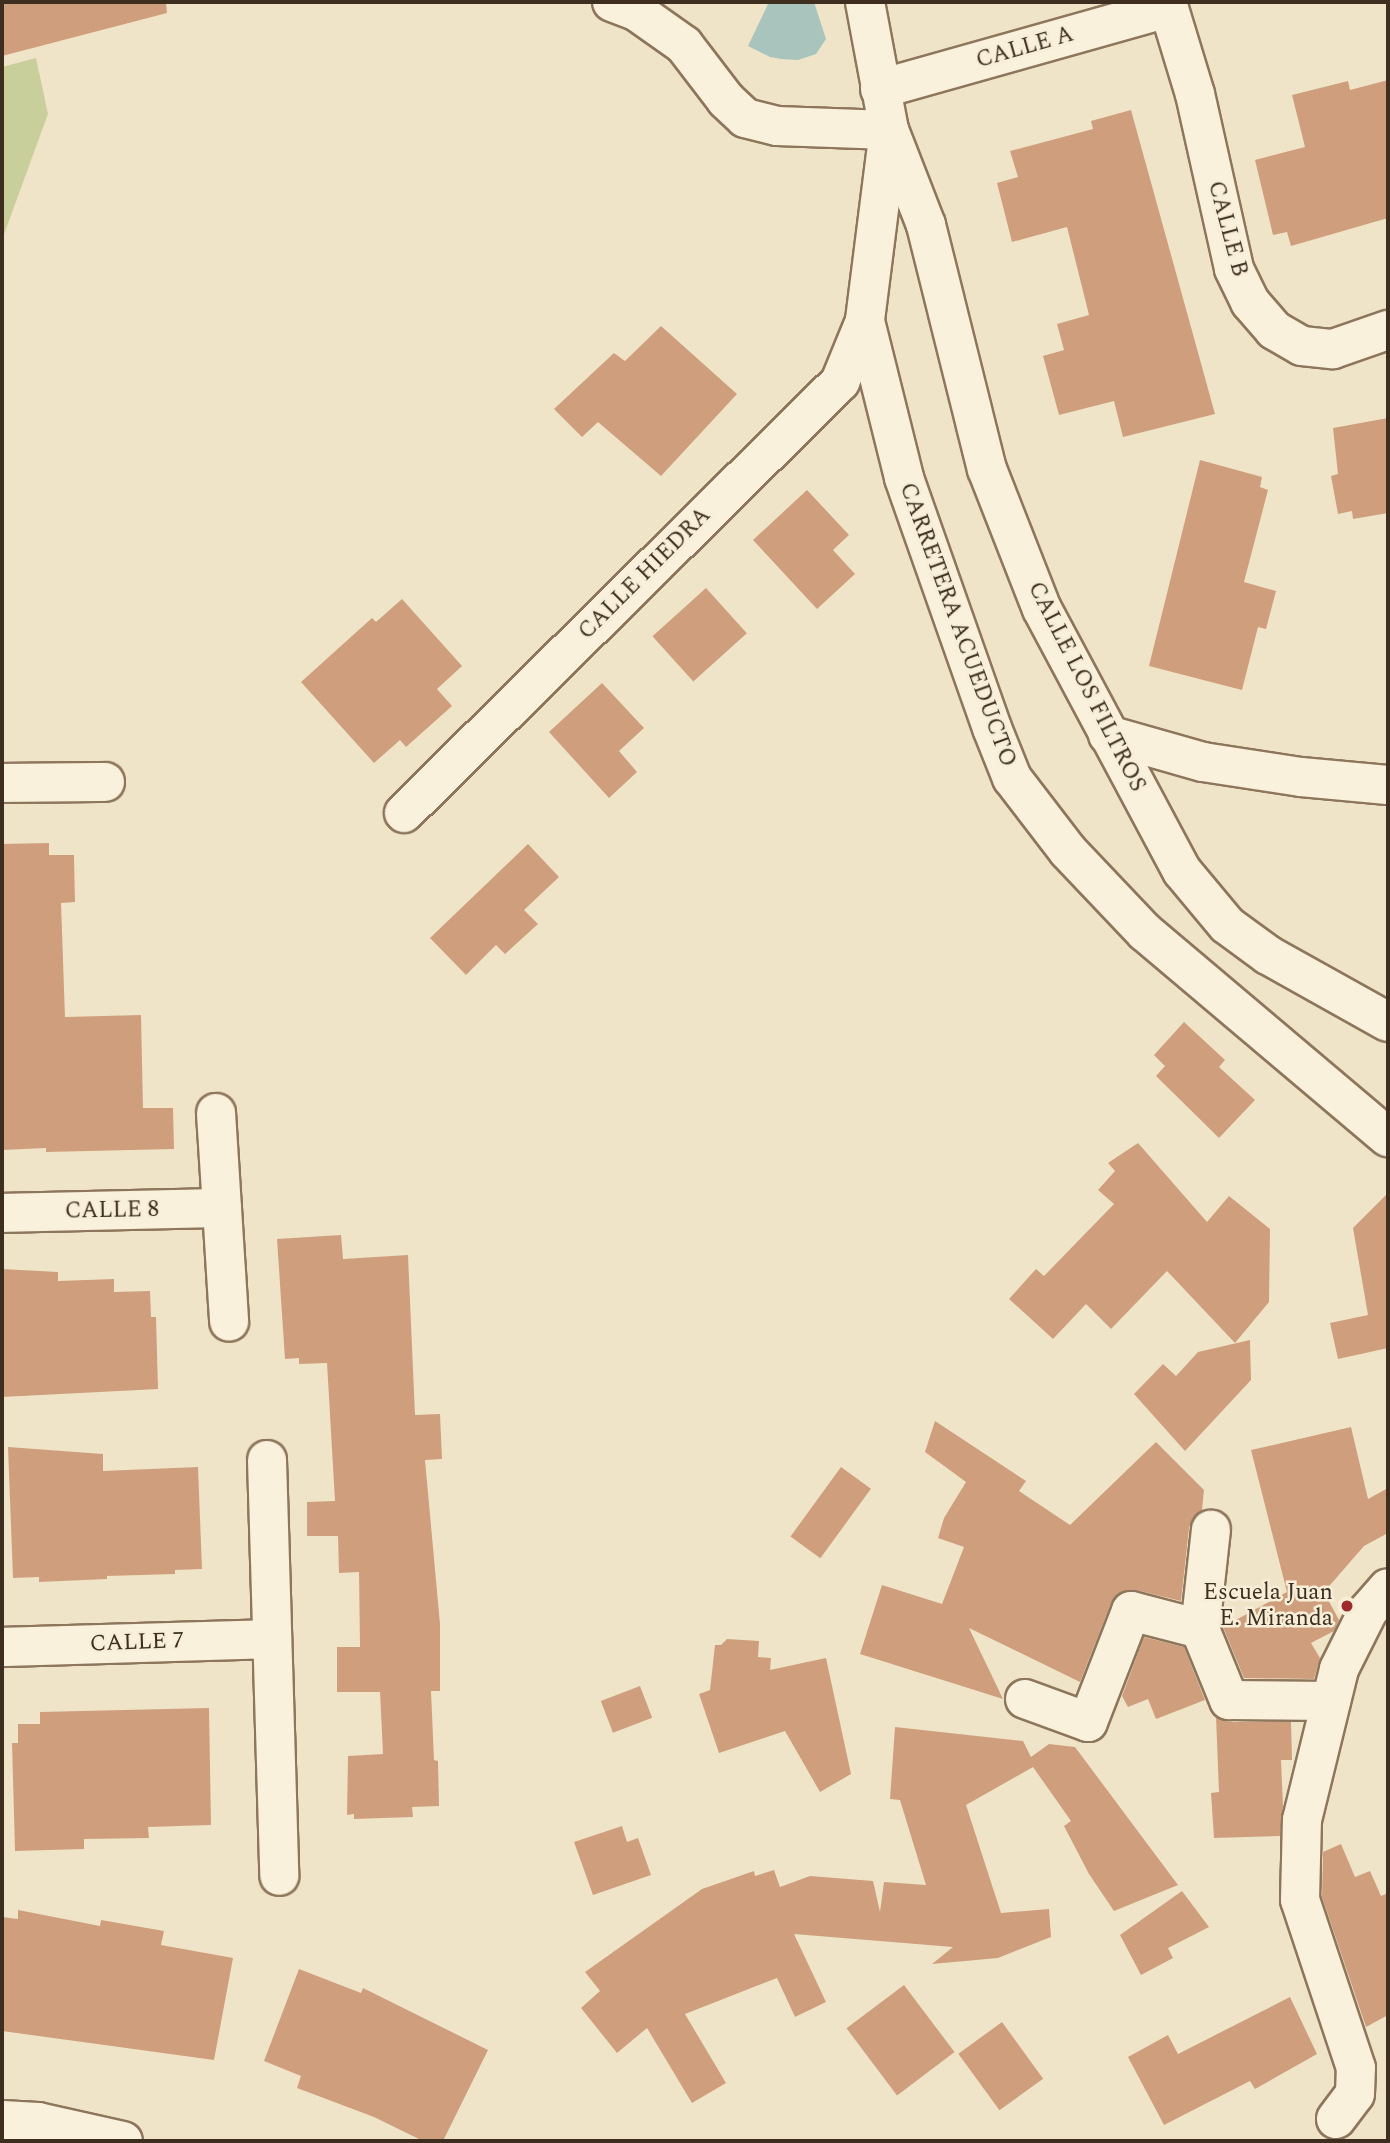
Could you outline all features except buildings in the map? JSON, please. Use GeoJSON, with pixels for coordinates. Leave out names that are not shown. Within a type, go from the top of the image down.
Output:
{"type":"FeatureCollection","features":[{"type":"Feature","properties":{"kind":"street"},"geometry":{"type":"LineString","coordinates":[[612,2],[636,11],[684,45],[726,100],[744,118],[777,126],[889,130]]}},
{"type":"Feature","properties":{"kind":"street","name":"CARRETERA ACUEDUCTO"},"geometry":{"type":"LineString","coordinates":[[865,2],[889,130],[865,321],[904,478],[1012,778],[1068,851],[1145,932],[1388,1137]]}},
{"type":"Feature","properties":{"kind":"street","name":"CALLE A"},"geometry":{"type":"LineString","coordinates":[[880,89],[1168,5]]}},
{"type":"Feature","properties":{"kind":"street","name":"CALLE B"},"geometry":{"type":"LineString","coordinates":[[1168,5],[1195,94],[1234,269],[1250,302],[1274,330],[1302,346],[1333,349],[1388,330]]}},
{"type":"Feature","properties":{"kind":"street","name":"CALLE LOS FILTROS"},"geometry":{"type":"LineString","coordinates":[[889,130],[926,225],[987,469],[1042,610],[1182,871],[1227,925],[1268,955],[1388,1022]]}},
{"type":"Feature","properties":{"kind":"street","name":"CALLE HIEDRA"},"geometry":{"type":"LineString","coordinates":[[404,813],[841,382],[865,321]]}},
{"type":"Feature","properties":{"kind":"street"},"geometry":{"type":"LineString","coordinates":[[1108,734],[1203,762],[1301,777],[1388,785]]}},
{"type":"Feature","properties":{"kind":"street"},"geometry":{"type":"LineString","coordinates":[[2,783],[105,782]]}},
{"type":"Feature","properties":{"kind":"street"},"geometry":{"type":"LineString","coordinates":[[216,1113],[229,1322]]}},
{"type":"Feature","properties":{"kind":"street","name":"CALLE 8"},"geometry":{"type":"LineString","coordinates":[[2,1213],[222,1208]]}},
{"type":"Feature","properties":{"kind":"street"},"geometry":{"type":"LineString","coordinates":[[267,1460],[279,1876]]}},
{"type":"Feature","properties":{"kind":"street"},"geometry":{"type":"LineString","coordinates":[[1211,1530],[1199,1629],[1228,1700],[1331,1702]]}},
{"type":"Feature","properties":{"kind":"street"},"geometry":{"type":"LineString","coordinates":[[1336,2119],[1355,2094],[1356,2068],[1300,1900],[1302,1820],[1339,1669],[1368,1611],[1388,1588]]}},
{"type":"Feature","properties":{"kind":"street"},"geometry":{"type":"LineString","coordinates":[[1025,1699],[1088,1722],[1132,1611],[1199,1629]]}},
{"type":"Feature","properties":{"kind":"street","name":"CALLE 7"},"geometry":{"type":"LineString","coordinates":[[2,1647],[272,1639]]}},
{"type":"Feature","properties":{"kind":"street"},"geometry":{"type":"LineString","coordinates":[[2,2120],[38,2122],[123,2141]]}},
{"type":"Feature","properties":{"kind":"green space"},"geometry":{"type":"Polygon","coordinates":[[[36,58],[48,114],[2,240],[2,67],[36,58]]]}},
{"type":"Feature","properties":{"kind":"water"},"geometry":{"type":"Polygon","coordinates":[[[769,2],[814,2],[826,39],[816,54],[798,60],[781,59],[770,57],[748,46],[769,2]]]}},
{"type":"Feature","properties":{"kind":"place","name":"Escuela Juan E. Miranda"},"geometry":{"type":"Point","coordinates":[1347,1606]}}]}
